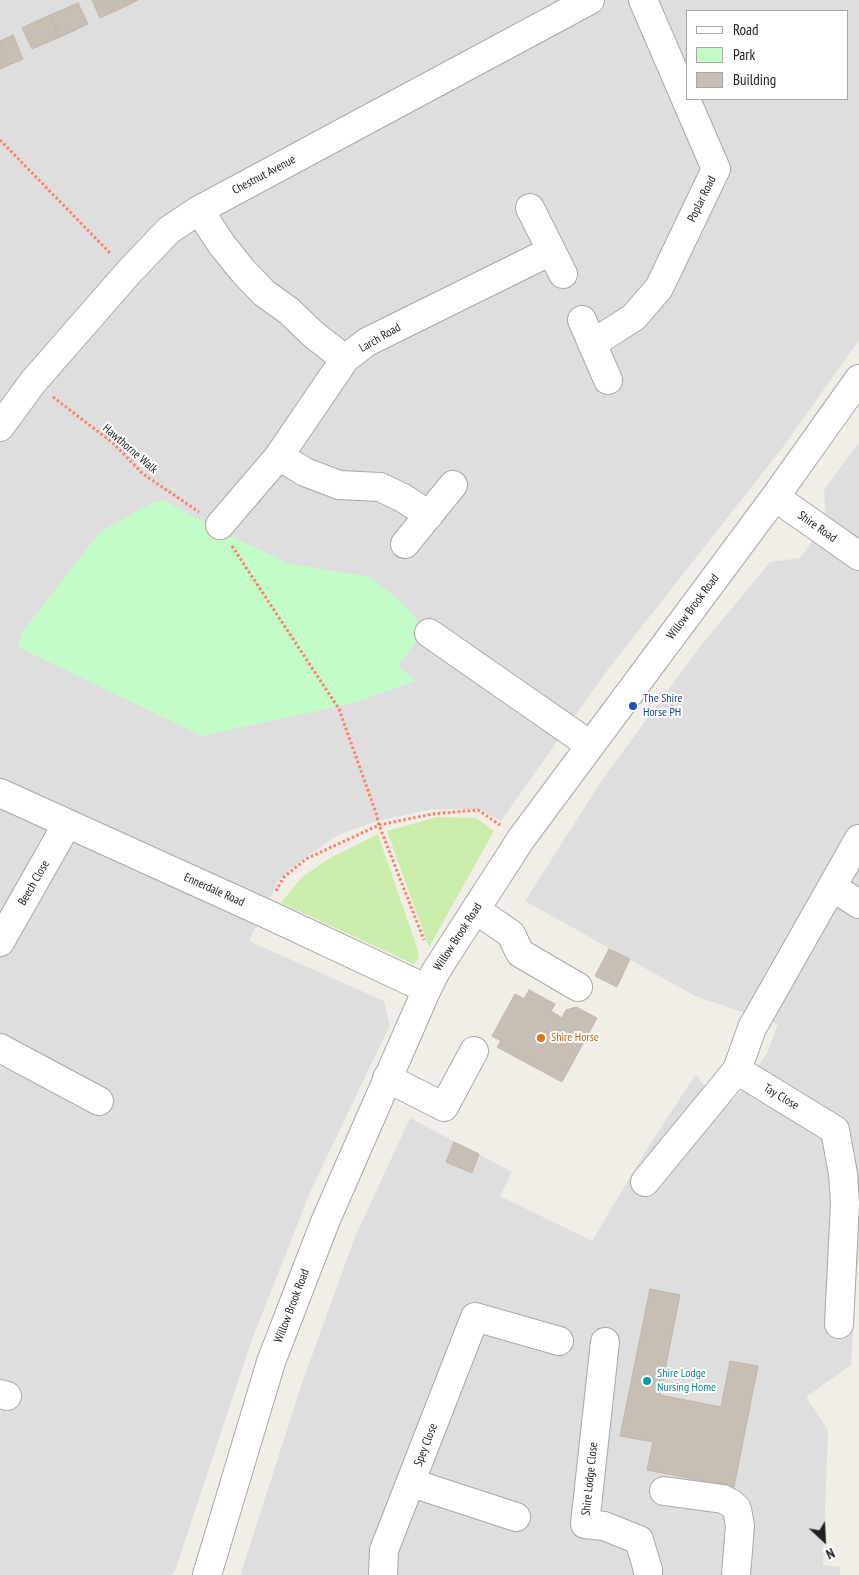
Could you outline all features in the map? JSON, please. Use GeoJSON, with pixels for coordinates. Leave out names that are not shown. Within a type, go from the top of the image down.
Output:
{"type":"FeatureCollection","features":[{"type":"Feature","properties":{"kind":"street","name":"Chestnut Avenue"},"geometry":{"type":"LineString","coordinates":[[0,427],[33,382],[168,230],[199,210],[590,0]]}},
{"type":"Feature","properties":{"kind":"street","name":"Poplar Road"},"geometry":{"type":"LineString","coordinates":[[643,0],[683,78]]}},
{"type":"Feature","properties":{"kind":"street","name":"Poplar Road"},"geometry":{"type":"LineString","coordinates":[[608,380],[587,332],[634,318],[658,288],[716,169],[691,100]]}},
{"type":"Feature","properties":{"kind":"street","name":"Larch Road"},"geometry":{"type":"LineString","coordinates":[[199,210],[222,245],[258,288],[289,311],[314,335],[345,359],[368,342],[557,263],[530,208]]}},
{"type":"Feature","properties":{"kind":"street"},"geometry":{"type":"LineString","coordinates":[[220,525],[279,456],[345,359]]}},
{"type":"Feature","properties":{"kind":"street","name":"Willow Brook Road"},"geometry":{"type":"LineString","coordinates":[[207,1575],[270,1362],[325,1222],[387,1078],[432,980],[521,839],[775,497],[859,379]]}},
{"type":"Feature","properties":{"kind":"street"},"geometry":{"type":"LineString","coordinates":[[279,456],[305,472],[339,485],[380,487],[403,498],[429,515]]}},
{"type":"Feature","properties":{"kind":"street"},"geometry":{"type":"LineString","coordinates":[[405,544],[453,484]]}},
{"type":"Feature","properties":{"kind":"street","name":"Shire Road"},"geometry":{"type":"LineString","coordinates":[[775,497],[859,556]]}},
{"type":"Feature","properties":{"kind":"street"},"geometry":{"type":"LineString","coordinates":[[429,633],[590,745]]}},
{"type":"Feature","properties":{"kind":"street","name":"Ennerdale Road"},"geometry":{"type":"LineString","coordinates":[[0,794],[267,914],[432,980]]}},
{"type":"Feature","properties":{"kind":"street","name":"Beech Close"},"geometry":{"type":"LineString","coordinates":[[3,931],[67,824]]}},
{"type":"Feature","properties":{"kind":"street"},"geometry":{"type":"LineString","coordinates":[[645,1182],[737,1070],[752,1028],[859,839]]}},
{"type":"Feature","properties":{"kind":"street"},"geometry":{"type":"LineString","coordinates":[[832,887],[859,904]]}},
{"type":"Feature","properties":{"kind":"street"},"geometry":{"type":"LineString","coordinates":[[476,910],[511,934],[520,953],[578,987]]}},
{"type":"Feature","properties":{"kind":"street"},"geometry":{"type":"LineString","coordinates":[[0,1048],[99,1101]]}},
{"type":"Feature","properties":{"kind":"street"},"geometry":{"type":"LineString","coordinates":[[387,1078],[444,1107],[474,1051]]}},
{"type":"Feature","properties":{"kind":"street","name":"Tay Close"},"geometry":{"type":"LineString","coordinates":[[737,1070],[835,1130],[843,1174],[845,1203],[839,1324]]}},
{"type":"Feature","properties":{"kind":"street","name":"Spey Close"},"geometry":{"type":"LineString","coordinates":[[383,1575],[384,1550],[412,1483],[475,1317],[559,1342]]}},
{"type":"Feature","properties":{"kind":"street","name":"Shire Lodge Close"},"geometry":{"type":"LineString","coordinates":[[605,1342],[585,1524],[604,1526],[639,1540],[648,1575]]}},
{"type":"Feature","properties":{"kind":"street"},"geometry":{"type":"LineString","coordinates":[[412,1483],[516,1517]]}},
{"type":"Feature","properties":{"kind":"street"},"geometry":{"type":"LineString","coordinates":[[664,1491],[723,1500],[732,1504],[737,1509],[740,1526],[736,1575]]}},
{"type":"Feature","properties":{"kind":"path"},"geometry":{"type":"LineString","coordinates":[[0,140],[129,272]]}},
{"type":"Feature","properties":{"kind":"path","name":"Hawthorne Walk"},"geometry":{"type":"LineString","coordinates":[[33,382],[113,444],[143,474],[220,525]]}},
{"type":"Feature","properties":{"kind":"path"},"geometry":{"type":"LineString","coordinates":[[220,525],[339,710],[432,980]]}},
{"type":"Feature","properties":{"kind":"path"},"geometry":{"type":"LineString","coordinates":[[267,914],[272,897],[284,877],[306,859],[379,825],[432,814],[478,810],[521,839]]}},
{"type":"Feature","properties":{"kind":"shaded area"},"geometry":{"type":"Polygon","coordinates":[[[0,0],[859,0],[859,340],[783,447],[606,672],[501,821],[480,809],[432,809],[374,822],[338,835],[299,862],[278,881],[249,941],[384,1001],[390,1025],[311,1190],[251,1342],[175,1571],[171,1575],[0,1575],[0,0]]]}},
{"type":"Feature","properties":{"kind":"shaded area"},"geometry":{"type":"Polygon","coordinates":[[[859,442],[859,1244],[851,1365],[806,1397],[828,1430],[823,1565],[840,1567],[840,1575],[242,1575],[241,1573],[302,1383],[355,1237],[410,1118],[512,1172],[500,1196],[592,1241],[650,1144],[696,1074],[722,1110],[744,1089],[768,1051],[778,1024],[695,996],[525,901],[602,780],[699,648],[770,562],[800,558],[826,522],[824,490],[859,442]]]}},
{"type":"Feature","properties":{"kind":"green space"},"geometry":{"type":"Polygon","coordinates":[[[163,500],[239,540],[290,564],[370,577],[400,601],[425,629],[398,666],[416,681],[353,703],[202,736],[18,647],[23,631],[100,532],[148,505],[163,500]]]}},
{"type":"Feature","properties":{"kind":"green space"},"geometry":{"type":"Polygon","coordinates":[[[437,817],[476,818],[494,831],[429,947],[387,831],[437,817]]]}},
{"type":"Feature","properties":{"kind":"green space"},"geometry":{"type":"Polygon","coordinates":[[[378,834],[417,948],[419,958],[414,964],[281,903],[302,877],[330,858],[378,834]]]}},
{"type":"Feature","properties":{"kind":"building"},"geometry":{"type":"Polygon","coordinates":[[[92,0],[124,0],[126,6],[100,18],[92,0]]]}},
{"type":"Feature","properties":{"kind":"building"},"geometry":{"type":"Polygon","coordinates":[[[124,0],[138,0],[126,6],[124,0]]]}},
{"type":"Feature","properties":{"kind":"building"},"geometry":{"type":"Polygon","coordinates":[[[78,3],[88,24],[60,37],[50,15],[78,3]]]}},
{"type":"Feature","properties":{"kind":"building"},"geometry":{"type":"Polygon","coordinates":[[[50,15],[60,37],[32,49],[22,28],[50,15]]]}},
{"type":"Feature","properties":{"kind":"building"},"geometry":{"type":"Polygon","coordinates":[[[13,35],[23,59],[0,69],[0,41],[13,35]]]}},
{"type":"Feature","properties":{"kind":"building"},"geometry":{"type":"Polygon","coordinates":[[[609,949],[630,959],[617,987],[595,976],[609,949]]]}},
{"type":"Feature","properties":{"kind":"building","name":"Shire Horse"},"geometry":{"type":"Polygon","coordinates":[[[529,990],[555,1004],[551,1011],[562,1018],[566,1010],[576,1007],[597,1018],[562,1082],[497,1047],[501,1041],[492,1036],[515,994],[524,999],[529,990]]]}},
{"type":"Feature","properties":{"kind":"building"},"geometry":{"type":"Polygon","coordinates":[[[454,1142],[479,1154],[472,1173],[446,1162],[454,1142]]]}},
{"type":"Feature","properties":{"kind":"building","name":"Shire Lodge Nursing Home"},"geometry":{"type":"Polygon","coordinates":[[[650,1289],[680,1295],[660,1395],[721,1407],[730,1361],[758,1366],[734,1487],[647,1470],[653,1442],[620,1436],[650,1289]]]}},
{"type":"Feature","properties":{"kind":"place","name":"The Shire Horse PH"},"geometry":{"type":"Point","coordinates":[633,706]}},
{"type":"Feature","properties":{"kind":"place","name":"Shire Horse"},"geometry":{"type":"Point","coordinates":[541,1038]}},
{"type":"Feature","properties":{"kind":"place","name":"Shire Lodge Nursing Home"},"geometry":{"type":"Point","coordinates":[647,1381]}}]}
